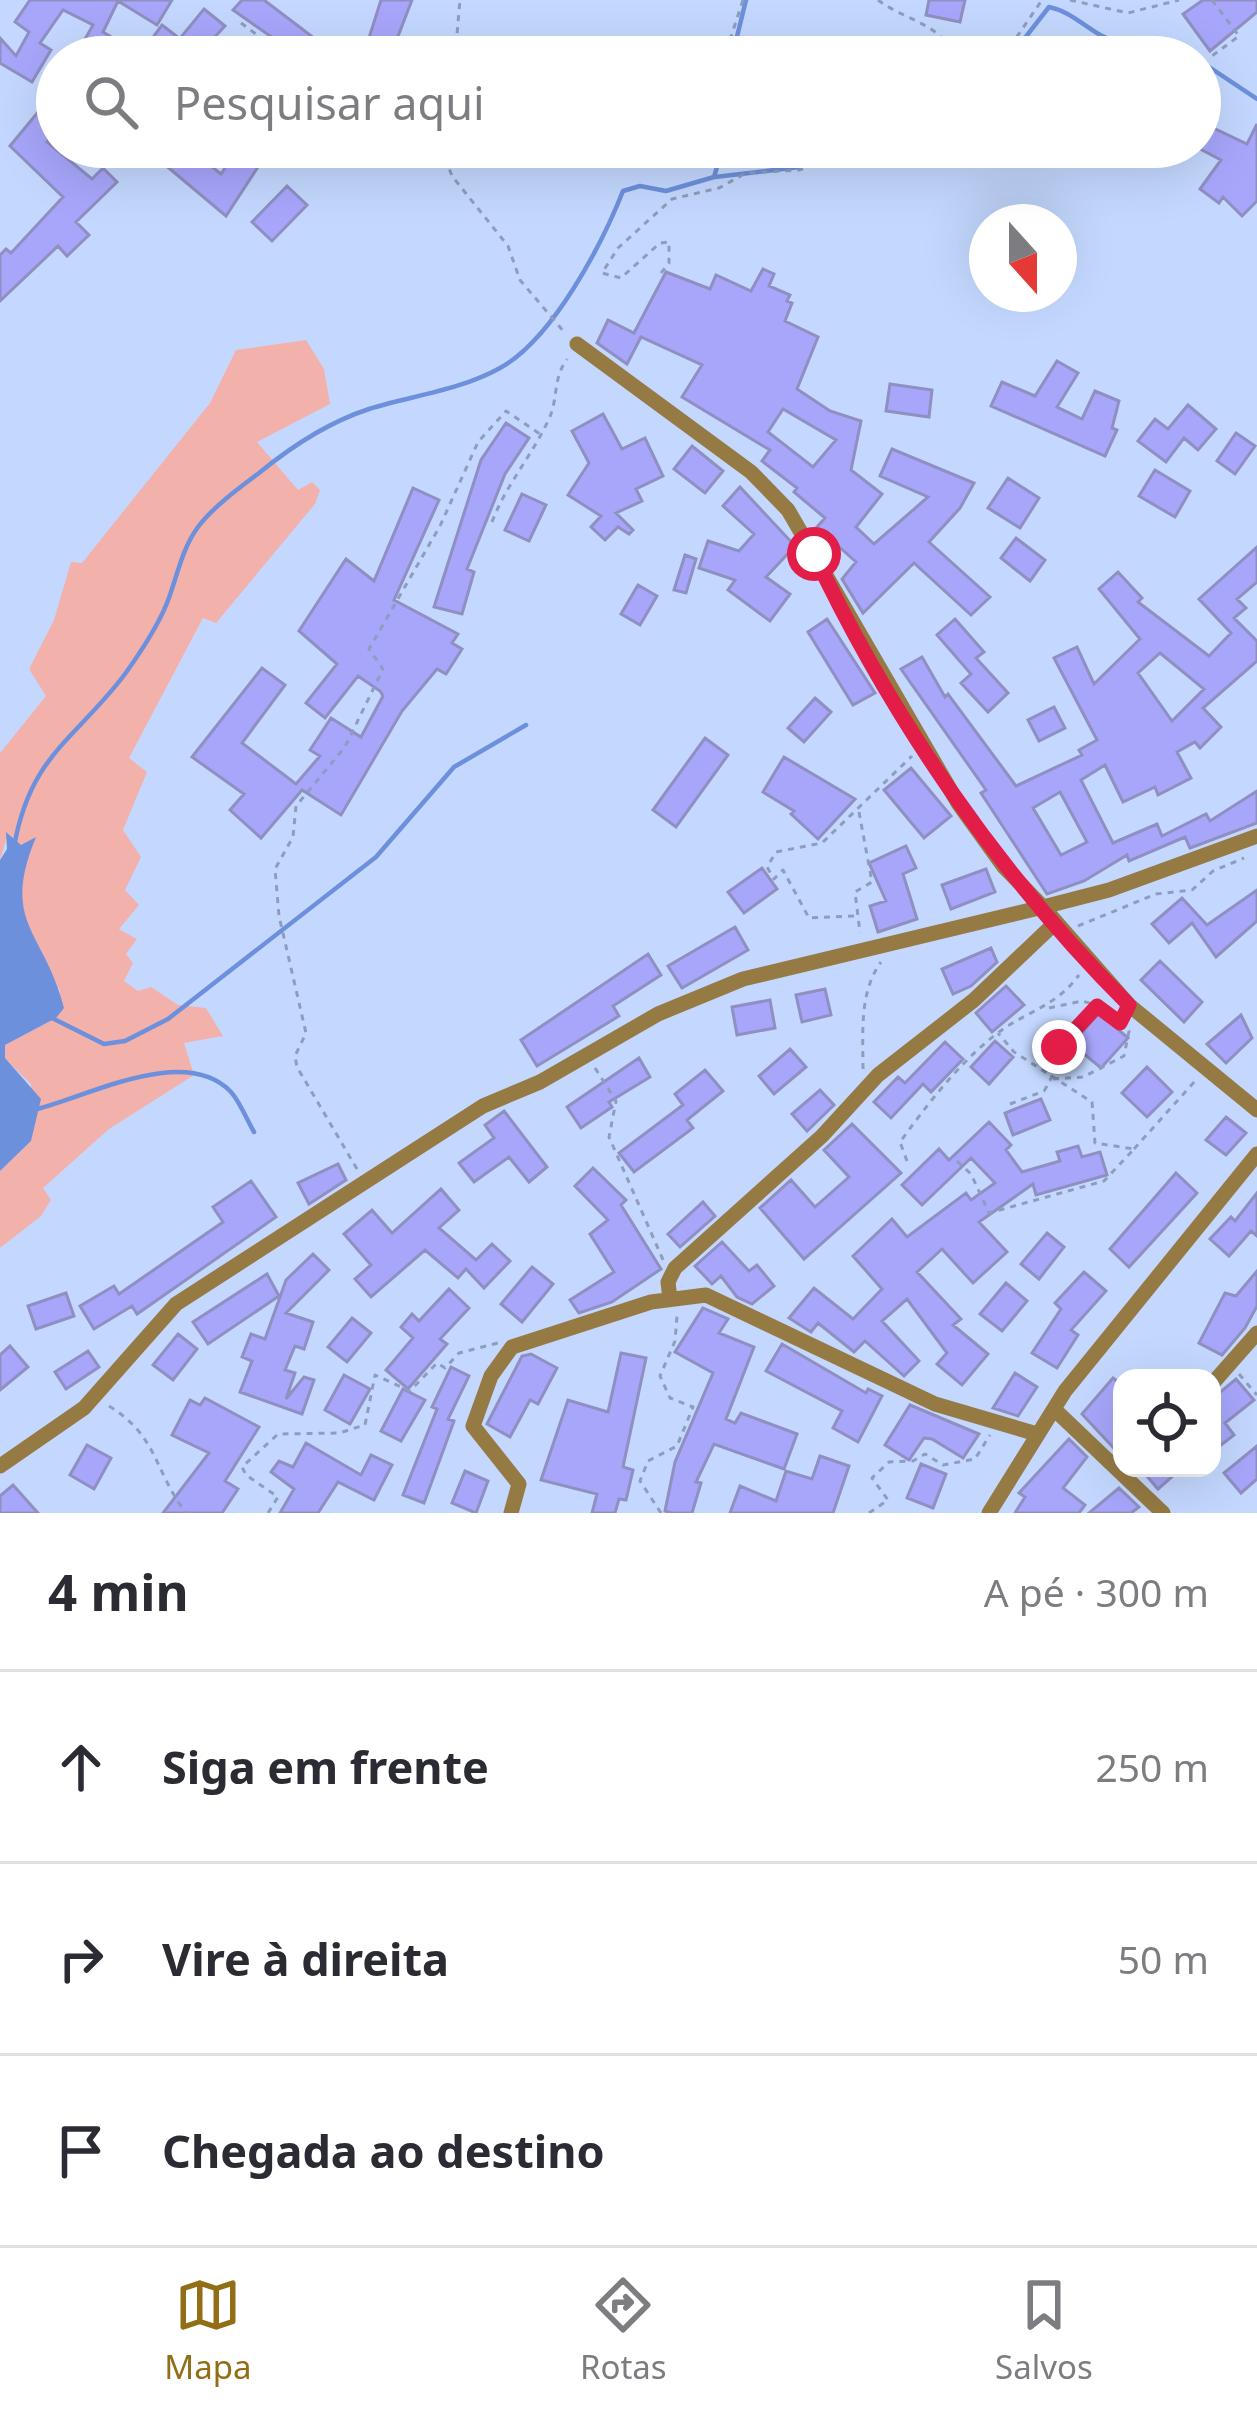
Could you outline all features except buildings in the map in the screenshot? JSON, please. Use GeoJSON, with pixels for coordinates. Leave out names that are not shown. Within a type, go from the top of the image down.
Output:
{"type":"FeatureCollection","features":[{"type":"Feature","properties":{"kind":"street"},"geometry":{"type":"LineString","coordinates":[[577,344],[751,472],[788,509],[925,749],[1004,867],[1129,1005],[1257,1110]]}},
{"type":"Feature","properties":{"kind":"street"},"geometry":{"type":"LineString","coordinates":[[0,1466],[84,1408],[176,1304],[365,1185],[452,1123],[586,1058],[658,1014],[743,979],[1109,890],[1257,836]]}},
{"type":"Feature","properties":{"kind":"street"},"geometry":{"type":"LineString","coordinates":[[670,1299],[670,1274],[821,1136],[860,1094],[1060,926]]}},
{"type":"Feature","properties":{"kind":"street"},"geometry":{"type":"LineString","coordinates":[[989,1513],[1054,1408],[1257,1154]]}},
{"type":"Feature","properties":{"kind":"street"},"geometry":{"type":"LineString","coordinates":[[511,1513],[519,1484],[473,1426],[491,1376],[512,1347],[670,1299],[706,1295],[727,1301],[935,1404],[1037,1435]]}},
{"type":"Feature","properties":{"kind":"street"},"geometry":{"type":"LineString","coordinates":[[1221,1374],[1257,1333]]}},
{"type":"Feature","properties":{"kind":"street"},"geometry":{"type":"LineString","coordinates":[[1054,1408],[1113,1458]]}},
{"type":"Feature","properties":{"kind":"street"},"geometry":{"type":"LineString","coordinates":[[1133,1477],[1163,1513]]}},
{"type":"Feature","properties":{"kind":"path"},"geometry":{"type":"LineString","coordinates":[[457,36],[460,0]]}},
{"type":"Feature","properties":{"kind":"path"},"geometry":{"type":"LineString","coordinates":[[732,36],[743,0]]}},
{"type":"Feature","properties":{"kind":"path"},"geometry":{"type":"LineString","coordinates":[[878,0],[942,36]]}},
{"type":"Feature","properties":{"kind":"path"},"geometry":{"type":"LineString","coordinates":[[1017,36],[1042,0]]}},
{"type":"Feature","properties":{"kind":"path"},"geometry":{"type":"LineString","coordinates":[[1070,0],[1128,13],[1179,0]]}},
{"type":"Feature","properties":{"kind":"path"},"geometry":{"type":"LineString","coordinates":[[1212,0],[1239,36],[1221,49]]}},
{"type":"Feature","properties":{"kind":"path"},"geometry":{"type":"LineString","coordinates":[[241,23],[259,36]]}},
{"type":"Feature","properties":{"kind":"path"},"geometry":{"type":"LineString","coordinates":[[449,168],[508,246],[520,280],[577,344],[554,377],[555,405],[507,483],[492,522]]}},
{"type":"Feature","properties":{"kind":"path"},"geometry":{"type":"LineString","coordinates":[[661,273],[674,248],[669,242],[660,243],[621,278],[602,273],[618,248],[672,199],[718,188],[746,173],[793,168]]}},
{"type":"Feature","properties":{"kind":"path"},"geometry":{"type":"LineString","coordinates":[[365,1185],[297,1067],[295,1055],[306,1033],[279,916],[274,869],[293,837],[296,806],[345,747],[383,669],[369,649],[440,526],[478,442],[506,410],[540,434]]}},
{"type":"Feature","properties":{"kind":"path"},"geometry":{"type":"LineString","coordinates":[[854,916],[809,918],[790,877],[783,870],[774,879],[767,867],[776,852],[822,843],[906,759],[925,749]]}},
{"type":"Feature","properties":{"kind":"path"},"geometry":{"type":"LineString","coordinates":[[858,810],[872,882],[855,892],[854,916],[860,934],[886,934],[888,944],[871,976],[864,1008],[860,1094]]}},
{"type":"Feature","properties":{"kind":"path"},"geometry":{"type":"LineString","coordinates":[[1060,926],[1156,894],[1192,890],[1213,872],[1257,852]]}},
{"type":"Feature","properties":{"kind":"path"},"geometry":{"type":"LineString","coordinates":[[907,1161],[900,1142],[954,1075],[998,1033],[1047,1008],[1068,991],[1087,957]]}},
{"type":"Feature","properties":{"kind":"path"},"geometry":{"type":"LineString","coordinates":[[1047,1008],[1082,1001],[1097,1006],[1130,1031],[1124,1056],[1083,1076],[1052,1079]]}},
{"type":"Feature","properties":{"kind":"path"},"geometry":{"type":"LineString","coordinates":[[1120,1023],[1129,1005]]}},
{"type":"Feature","properties":{"kind":"path"},"geometry":{"type":"LineString","coordinates":[[1010,1104],[1044,1091],[1052,1079],[1059,1047],[1097,1006]]}},
{"type":"Feature","properties":{"kind":"path"},"geometry":{"type":"LineString","coordinates":[[998,1033],[999,1040],[1052,1079],[1092,1102],[1095,1143],[1134,1149]]}},
{"type":"Feature","properties":{"kind":"path"},"geometry":{"type":"LineString","coordinates":[[586,1058],[616,1101],[609,1137],[670,1274]]}},
{"type":"Feature","properties":{"kind":"path"},"geometry":{"type":"LineString","coordinates":[[957,1161],[971,1174],[989,1213],[1103,1180],[1205,1070]]}},
{"type":"Feature","properties":{"kind":"path"},"geometry":{"type":"LineString","coordinates":[[661,1513],[640,1481],[648,1461],[677,1446],[693,1407],[670,1398],[660,1376],[678,1319],[670,1299]]}},
{"type":"Feature","properties":{"kind":"path"},"geometry":{"type":"LineString","coordinates":[[268,1513],[278,1497],[245,1475],[242,1467],[278,1434],[338,1433],[365,1425],[375,1375],[410,1391],[437,1363],[445,1368],[459,1353],[492,1342],[512,1347]]}},
{"type":"Feature","properties":{"kind":"path"},"geometry":{"type":"LineString","coordinates":[[1230,1364],[1257,1395]]}},
{"type":"Feature","properties":{"kind":"path"},"geometry":{"type":"LineString","coordinates":[[84,1408],[109,1406],[139,1426],[186,1513]]}},
{"type":"Feature","properties":{"kind":"path"},"geometry":{"type":"LineString","coordinates":[[868,1513],[888,1501],[872,1478],[889,1462],[913,1462],[925,1454],[943,1465],[975,1459],[988,1447],[993,1423]]}},
{"type":"Feature","properties":{"kind":"shaded area"},"geometry":{"type":"Polygon","coordinates":[[[306,340],[324,369],[330,404],[257,442],[298,490],[312,482],[320,490],[315,504],[216,623],[203,618],[129,758],[147,772],[123,830],[141,857],[125,890],[139,905],[119,929],[137,939],[126,954],[133,963],[124,981],[138,991],[151,987],[178,1005],[206,1008],[223,1036],[184,1043],[194,1075],[109,1129],[43,1188],[51,1200],[41,1216],[0,1248],[0,1171],[31,1141],[31,1084],[4,1058],[5,1045],[56,1018],[60,991],[20,923],[10,893],[33,839],[21,846],[8,833],[0,860],[0,753],[46,696],[29,669],[54,620],[71,562],[82,563],[210,403],[236,350],[306,340]]]}},
{"type":"Feature","properties":{"kind":"water"},"geometry":{"type":"Polygon","coordinates":[[[6,832],[21,845],[36,837],[22,889],[24,909],[64,1008],[56,1018],[5,1045],[5,1058],[41,1099],[31,1141],[0,1171],[0,860],[7,849],[6,832]]]}},
{"type":"Feature","properties":{"kind":"waterway"},"geometry":{"type":"LineString","coordinates":[[737,36],[746,0]]}},
{"type":"Feature","properties":{"kind":"waterway"},"geometry":{"type":"LineString","coordinates":[[1026,36],[1049,7],[1104,36]]}},
{"type":"Feature","properties":{"kind":"waterway"},"geometry":{"type":"LineString","coordinates":[[1221,75],[1257,99]]}},
{"type":"Feature","properties":{"kind":"waterway"},"geometry":{"type":"LineString","coordinates":[[14,847],[21,816],[43,769],[142,649],[163,612],[187,545],[211,512],[284,453],[325,428],[354,414],[469,382],[500,368],[539,336],[557,313],[623,191],[640,186],[666,191],[714,177],[717,168]]}},
{"type":"Feature","properties":{"kind":"waterway"},"geometry":{"type":"LineString","coordinates":[[715,177],[791,168]]}},
{"type":"Feature","properties":{"kind":"waterway"},"geometry":{"type":"LineString","coordinates":[[52,1018],[104,1044],[125,1041],[168,1019],[376,857],[454,767],[526,725]]}},
{"type":"Feature","properties":{"kind":"waterway"},"geometry":{"type":"LineString","coordinates":[[37,1109],[136,1078],[189,1073],[212,1078],[231,1092],[254,1132]]}},
{"type":"Feature","properties":{"kind":"route"},"geometry":{"type":"LineString","coordinates":[[814,554],[841,609],[958,803],[1004,867],[1129,1005],[1120,1023],[1097,1006],[1090,1010],[1059,1047]]}}]}
